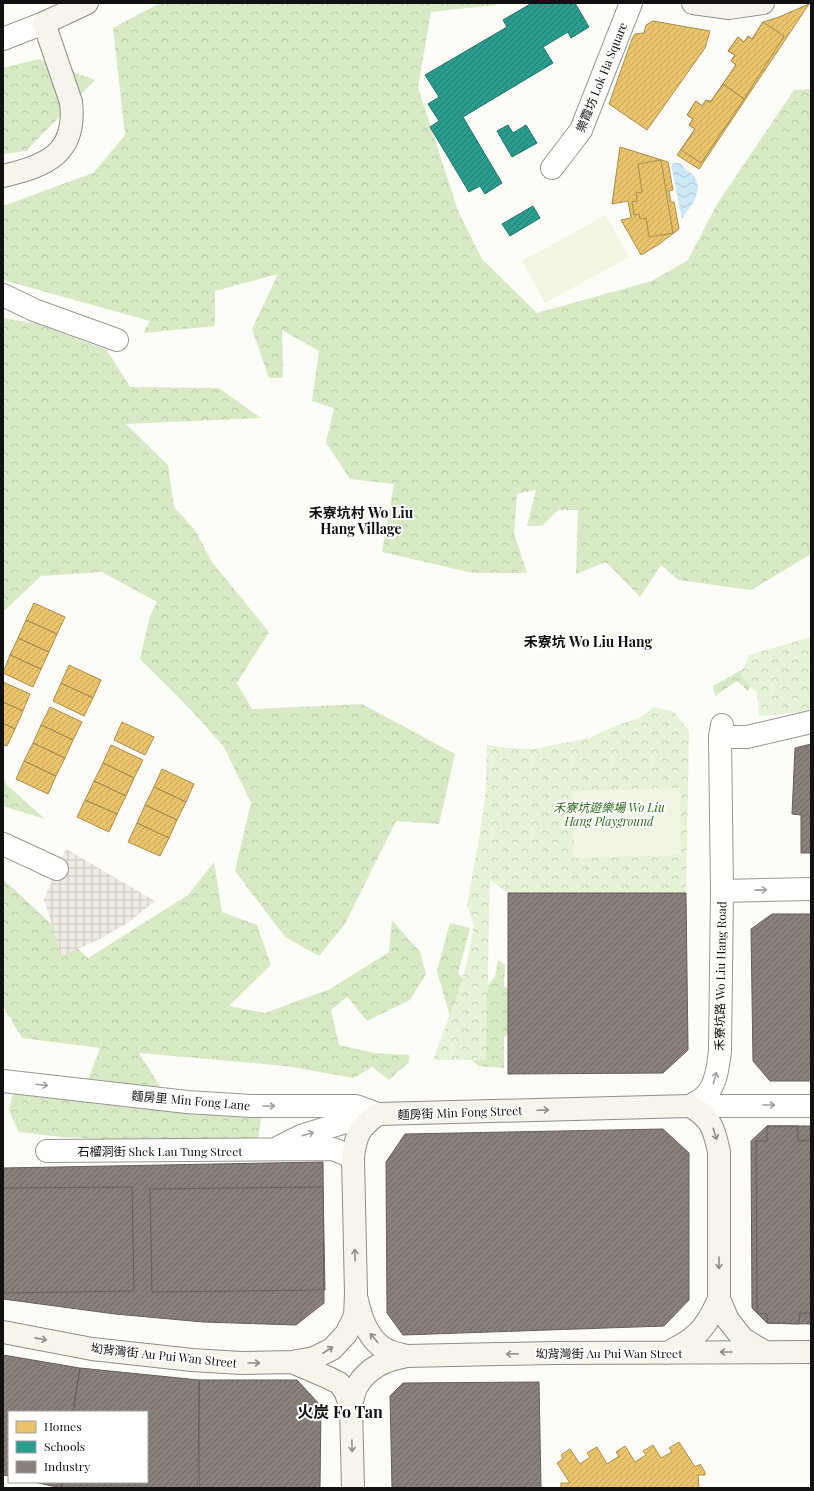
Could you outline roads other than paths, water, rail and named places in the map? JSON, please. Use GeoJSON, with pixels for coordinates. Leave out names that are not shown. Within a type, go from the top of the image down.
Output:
{"type":"FeatureCollection","features":[{"type":"Feature","properties":{"kind":"street"},"geometry":{"type":"LineString","coordinates":[[3,39],[44,23],[87,3]]}},
{"type":"Feature","properties":{"kind":"street","name":"樂霞坊 Lok Ha Square"},"geometry":{"type":"LineString","coordinates":[[552,168],[581,130],[631,3]]}},
{"type":"Feature","properties":{"kind":"street"},"geometry":{"type":"LineString","coordinates":[[693,3],[729,8],[759,5],[763,3]]}},
{"type":"Feature","properties":{"kind":"street"},"geometry":{"type":"LineString","coordinates":[[3,176],[29,170],[49,160],[58,152],[69,135],[72,113],[71,102],[44,23]]}},
{"type":"Feature","properties":{"kind":"street"},"geometry":{"type":"LineString","coordinates":[[3,295],[34,310],[117,340]]}},
{"type":"Feature","properties":{"kind":"street","name":"禾寮坑路 Wo Liu Hang Road"},"geometry":{"type":"LineString","coordinates":[[690,1106],[703,1098],[713,1085],[718,1067],[720,1051],[722,891],[721,731],[747,737],[811,722]]}},
{"type":"Feature","properties":{"kind":"street"},"geometry":{"type":"LineString","coordinates":[[3,844],[57,869]]}},
{"type":"Feature","properties":{"kind":"street"},"geometry":{"type":"LineString","coordinates":[[722,891],[811,890]]}},
{"type":"Feature","properties":{"kind":"street","name":"麵房里 Min Fong Lane"},"geometry":{"type":"LineString","coordinates":[[3,1080],[187,1102],[251,1106],[356,1106],[378,1114]]}},
{"type":"Feature","properties":{"kind":"street","name":"麵房街 Min Fong Street"},"geometry":{"type":"LineString","coordinates":[[378,1114],[730,1105],[811,1106]]}},
{"type":"Feature","properties":{"kind":"street"},"geometry":{"type":"LineString","coordinates":[[690,1106],[701,1112],[709,1120],[715,1133],[719,1152],[719,1299],[728,1320],[742,1339],[765,1352]]}},
{"type":"Feature","properties":{"kind":"street"},"geometry":{"type":"LineString","coordinates":[[378,1114],[364,1125],[356,1140],[353,1157],[356,1294],[365,1326],[374,1339],[386,1350],[407,1356]]}},
{"type":"Feature","properties":{"kind":"street","name":"石榴洞街 Shek Lau Tung Street"},"geometry":{"type":"LineString","coordinates":[[273,1150],[301,1136],[378,1114]]}},
{"type":"Feature","properties":{"kind":"street","name":"石榴洞街 Shek Lau Tung Street"},"geometry":{"type":"LineString","coordinates":[[47,1151],[333,1150],[353,1157]]}},
{"type":"Feature","properties":{"kind":"street","name":"㘭背灣街 Au Pui Wan Street"},"geometry":{"type":"LineString","coordinates":[[3,1332],[92,1349],[184,1359],[241,1363],[292,1362],[314,1358],[332,1349],[346,1334],[355,1316],[356,1294]]}},
{"type":"Feature","properties":{"kind":"street"},"geometry":{"type":"LineString","coordinates":[[666,1353],[692,1338],[701,1330],[719,1299]]}},
{"type":"Feature","properties":{"kind":"street","name":"㘭背灣街 Au Pui Wan Street"},"geometry":{"type":"LineString","coordinates":[[407,1356],[552,1353],[811,1352]]}},
{"type":"Feature","properties":{"kind":"street"},"geometry":{"type":"LineString","coordinates":[[353,1488],[351,1408],[356,1387],[364,1375],[375,1366],[390,1359],[407,1356]]}},
{"type":"Feature","properties":{"kind":"street"},"geometry":{"type":"LineString","coordinates":[[292,1362],[338,1383],[345,1391],[351,1408]]}},
{"type":"Feature","properties":{"kind":"water"},"geometry":{"type":"Polygon","coordinates":[[[674,163],[681,163],[694,176],[698,187],[695,199],[682,219],[672,170],[672,165],[674,163]]]}},
{"type":"Feature","properties":{"kind":"district","name":"禾寮坑村 Wo Liu Hang Village"},"geometry":{"type":"Point","coordinates":[361,520]}},
{"type":"Feature","properties":{"kind":"district","name":"禾寮坑 Wo Liu Hang"},"geometry":{"type":"Point","coordinates":[588,641]}},
{"type":"Feature","properties":{"kind":"district","name":"火炭 Fo Tan"},"geometry":{"type":"Point","coordinates":[340,1411]}},
{"type":"Feature","properties":{"kind":"park label","name":"禾寮坑遊樂場 Wo Liu Hang Playground"},"geometry":{"type":"Point","coordinates":[609,814]}}]}
